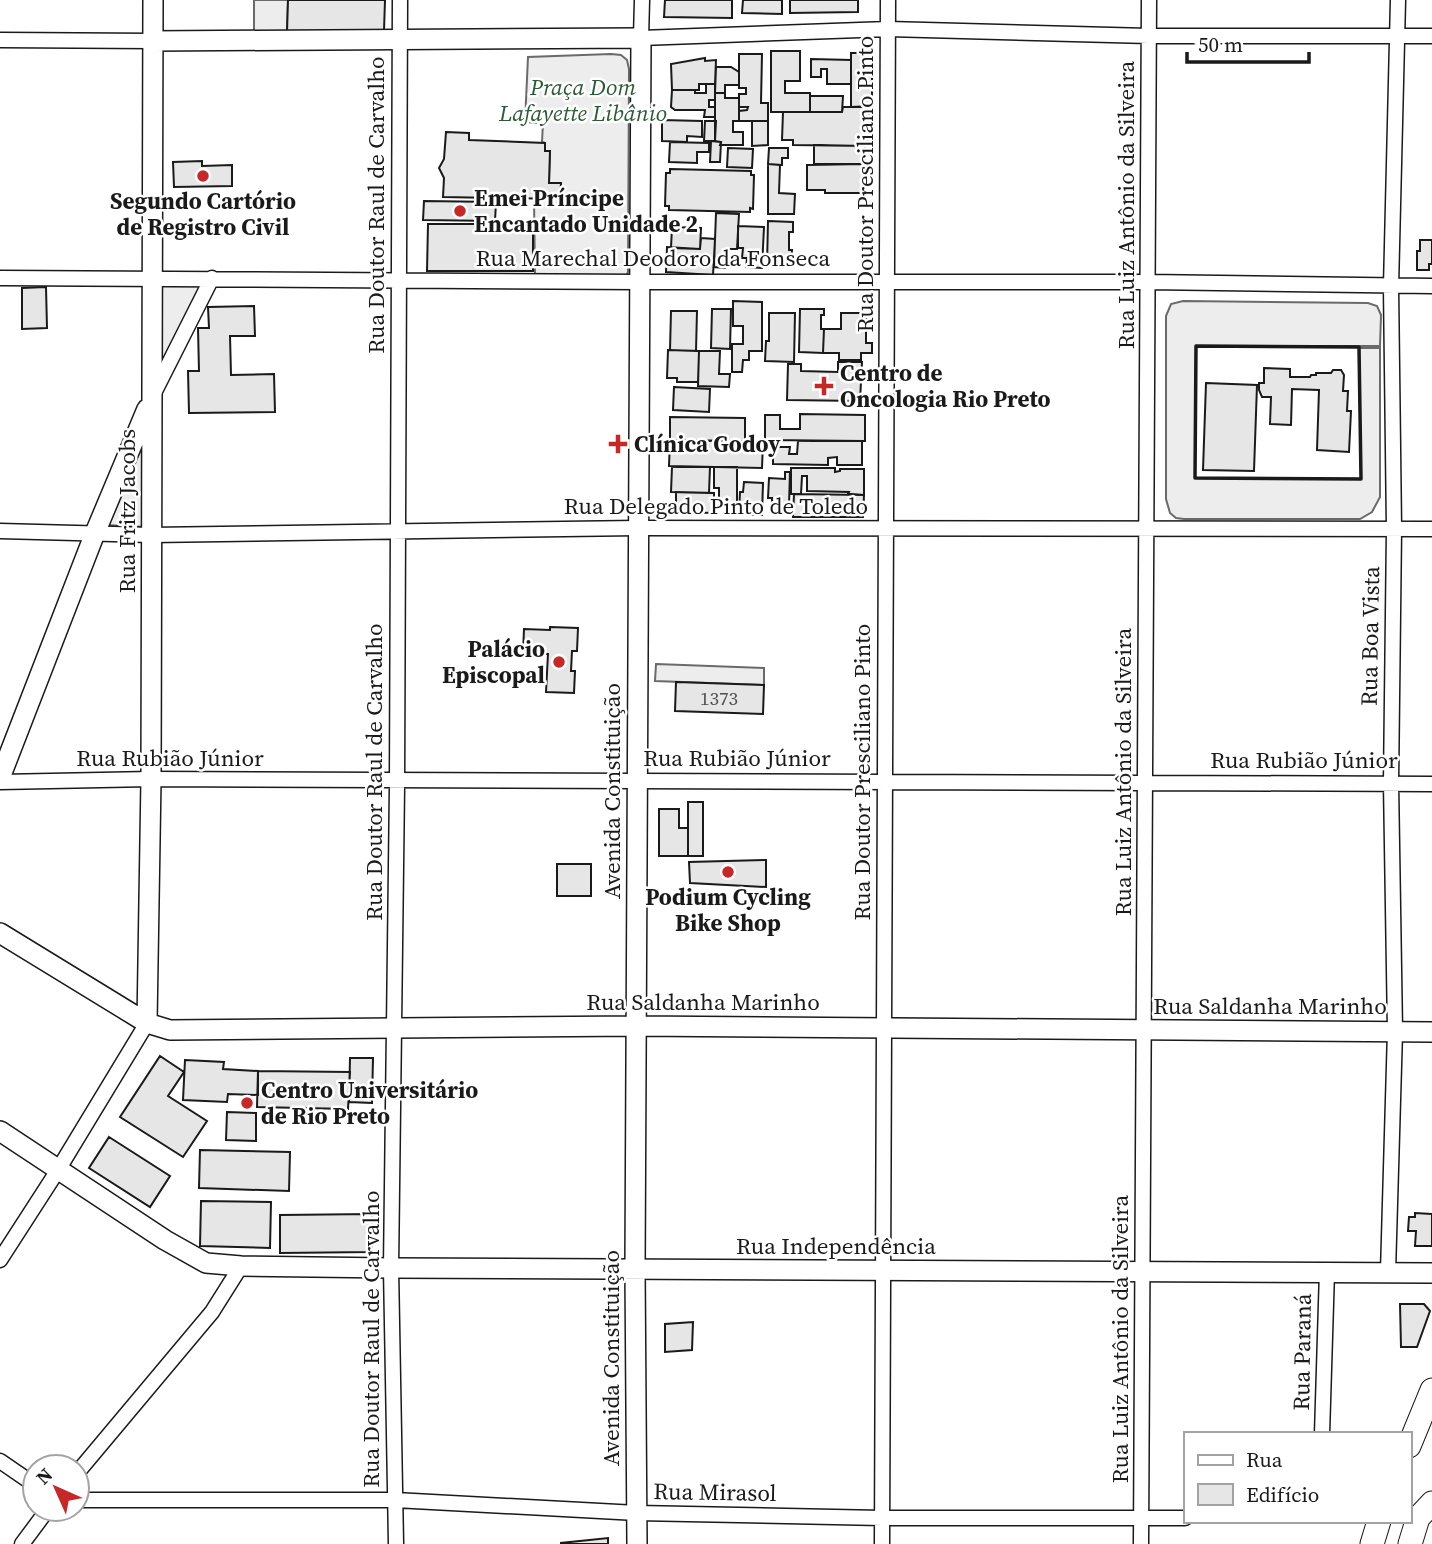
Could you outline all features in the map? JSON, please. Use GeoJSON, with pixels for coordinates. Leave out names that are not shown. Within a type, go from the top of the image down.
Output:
{"type":"FeatureCollection","features":[{"type":"Feature","properties":{"kind":"main road"},"geometry":{"type":"LineString","coordinates":[[1411,1441],[1432,1390]]}},
{"type":"Feature","properties":{"kind":"main road"},"geometry":{"type":"LineString","coordinates":[[1410,1544],[1423,1514]]}},
{"type":"Feature","properties":{"kind":"main road"},"geometry":{"type":"LineString","coordinates":[[1373,1544],[1378,1523]]}},
{"type":"Feature","properties":{"kind":"street","name":"Rua Fritz Jacobs"},"geometry":{"type":"LineString","coordinates":[[147,1023],[151,779],[153,0]]}},
{"type":"Feature","properties":{"kind":"street","name":"Rua Doutor Raul de Carvalho"},"geometry":{"type":"LineString","coordinates":[[396,1544],[391,1268],[397,780],[400,0]]}},
{"type":"Feature","properties":{"kind":"street"},"geometry":{"type":"LineString","coordinates":[[641,38],[642,0]]}},
{"type":"Feature","properties":{"kind":"street","name":"Rua Doutor Presciliano Pinto"},"geometry":{"type":"LineString","coordinates":[[882,1544],[888,0]]}},
{"type":"Feature","properties":{"kind":"street","name":"Rua Luiz Antônio da Silveira"},"geometry":{"type":"LineString","coordinates":[[1142,1544],[1149,0]]}},
{"type":"Feature","properties":{"kind":"street","name":"Rua Boa Vista"},"geometry":{"type":"LineString","coordinates":[[1388,1272],[1395,1031],[1391,783],[1394,529],[1391,287],[1398,0]]}},
{"type":"Feature","properties":{"kind":"street"},"geometry":{"type":"LineString","coordinates":[[0,40],[641,38],[888,29],[1149,36],[1432,36]]}},
{"type":"Feature","properties":{"kind":"street","name":"Avenida Constituição"},"geometry":{"type":"LineString","coordinates":[[637,1544],[635,1269],[641,38]]}},
{"type":"Feature","properties":{"kind":"street","name":"Rua Marechal Deodoro da Fonseca"},"geometry":{"type":"LineString","coordinates":[[0,278],[1148,282],[1432,286]]}},
{"type":"Feature","properties":{"kind":"street"},"geometry":{"type":"LineString","coordinates":[[0,780],[95,533],[152,397],[212,278]]}},
{"type":"Feature","properties":{"kind":"street","name":"Rua Delegado Pinto de Toledo"},"geometry":{"type":"LineString","coordinates":[[0,531],[151,535],[638,528],[1432,529]]}},
{"type":"Feature","properties":{"kind":"street","name":"Rua Rubião Júnior"},"geometry":{"type":"LineString","coordinates":[[0,780],[1432,784]]}},
{"type":"Feature","properties":{"kind":"street","name":"Rua Saldanha Marinho"},"geometry":{"type":"LineString","coordinates":[[0,933],[147,1023],[170,1030],[636,1026],[1432,1032]]}},
{"type":"Feature","properties":{"kind":"street"},"geometry":{"type":"LineString","coordinates":[[0,1260],[147,1023]]}},
{"type":"Feature","properties":{"kind":"street","name":"Rua Independência"},"geometry":{"type":"LineString","coordinates":[[0,1131],[166,1240],[206,1263],[391,1268],[1432,1273]]}},
{"type":"Feature","properties":{"kind":"street"},"geometry":{"type":"LineString","coordinates":[[91,1456],[212,1312],[241,1266]]}},
{"type":"Feature","properties":{"kind":"street","name":"Rua Paraná"},"geometry":{"type":"LineString","coordinates":[[1322,1432],[1327,1271]]}},
{"type":"Feature","properties":{"kind":"street"},"geometry":{"type":"LineString","coordinates":[[0,1461],[21,1475]]}},
{"type":"Feature","properties":{"kind":"street","name":"Rua Mirasol"},"geometry":{"type":"LineString","coordinates":[[91,1500],[394,1500],[637,1513],[882,1518],[1184,1518]]}},
{"type":"Feature","properties":{"kind":"street"},"geometry":{"type":"LineString","coordinates":[[22,1544],[38,1523]]}},
{"type":"Feature","properties":{"kind":"shaded area"},"geometry":{"type":"Polygon","coordinates":[[[254,0],[288,0],[287,32],[254,31],[254,0]]]}},
{"type":"Feature","properties":{"kind":"shaded area","name":"Praça Dom Lafayette Libânio"},"geometry":{"type":"Polygon","coordinates":[[[621,55],[627,60],[629,69],[628,272],[626,276],[535,276],[534,199],[560,199],[561,183],[549,183],[550,152],[545,151],[545,143],[542,142],[543,123],[525,122],[528,57],[621,55]]]}},
{"type":"Feature","properties":{"kind":"shaded area"},"geometry":{"type":"Polygon","coordinates":[[[156,281],[207,281],[157,380],[156,281]]]}},
{"type":"Feature","properties":{"kind":"shaded area"},"geometry":{"type":"Polygon","coordinates":[[[1183,301],[1368,303],[1377,306],[1381,315],[1380,346],[1196,346],[1195,478],[1361,479],[1359,348],[1380,348],[1380,497],[1372,512],[1360,519],[1184,519],[1176,518],[1170,513],[1166,499],[1166,316],[1171,304],[1183,301]]]}},
{"type":"Feature","properties":{"kind":"shaded area"},"geometry":{"type":"Polygon","coordinates":[[[150,416],[146,527],[105,525],[150,416]]]}},
{"type":"Feature","properties":{"kind":"shaded area"},"geometry":{"type":"Polygon","coordinates":[[[656,664],[764,668],[764,685],[655,681],[656,664]]]}},
{"type":"Feature","properties":{"kind":"building"},"geometry":{"type":"Polygon","coordinates":[[[288,0],[385,0],[384,31],[287,32],[288,0]]]}},
{"type":"Feature","properties":{"kind":"building"},"geometry":{"type":"Polygon","coordinates":[[[665,0],[732,0],[732,18],[664,17],[665,0]]]}},
{"type":"Feature","properties":{"kind":"building"},"geometry":{"type":"Polygon","coordinates":[[[743,0],[782,0],[782,14],[742,13],[743,0]]]}},
{"type":"Feature","properties":{"kind":"building"},"geometry":{"type":"Polygon","coordinates":[[[790,0],[858,0],[858,12],[790,13],[790,0]]]}},
{"type":"Feature","properties":{"kind":"building"},"geometry":{"type":"Polygon","coordinates":[[[771,51],[800,51],[800,81],[785,81],[785,93],[810,93],[810,112],[771,112],[771,51]]]}},
{"type":"Feature","properties":{"kind":"building"},"geometry":{"type":"Polygon","coordinates":[[[851,53],[868,53],[872,57],[872,106],[851,107],[851,53]]]}},
{"type":"Feature","properties":{"kind":"building"},"geometry":{"type":"Polygon","coordinates":[[[739,54],[762,54],[761,103],[768,103],[768,121],[739,121],[739,111],[747,110],[748,107],[739,107],[739,94],[746,94],[746,88],[739,88],[739,54]]]}},
{"type":"Feature","properties":{"kind":"building"},"geometry":{"type":"Polygon","coordinates":[[[705,58],[705,61],[716,60],[715,84],[699,84],[699,90],[672,90],[671,64],[705,58]]]}},
{"type":"Feature","properties":{"kind":"building"},"geometry":{"type":"Polygon","coordinates":[[[811,59],[851,60],[851,84],[827,84],[827,69],[821,69],[821,77],[811,77],[811,59]]]}},
{"type":"Feature","properties":{"kind":"building"},"geometry":{"type":"Polygon","coordinates":[[[716,67],[731,67],[739,72],[739,85],[725,85],[725,93],[715,93],[716,67]]]}},
{"type":"Feature","properties":{"kind":"building"},"geometry":{"type":"Polygon","coordinates":[[[706,84],[715,84],[715,100],[709,100],[709,107],[715,107],[715,117],[704,117],[705,110],[675,110],[671,107],[672,90],[706,93],[706,84]]]}},
{"type":"Feature","properties":{"kind":"building"},"geometry":{"type":"Polygon","coordinates":[[[715,93],[725,93],[725,98],[739,98],[739,121],[733,121],[733,132],[743,132],[743,145],[720,145],[721,142],[715,141],[715,93]]]}},
{"type":"Feature","properties":{"kind":"building"},"geometry":{"type":"Polygon","coordinates":[[[810,96],[843,96],[842,112],[810,112],[810,96]]]}},
{"type":"Feature","properties":{"kind":"building"},"geometry":{"type":"Polygon","coordinates":[[[843,107],[869,107],[868,146],[793,145],[793,140],[782,140],[783,112],[842,112],[843,107]]]}},
{"type":"Feature","properties":{"kind":"building"},"geometry":{"type":"Polygon","coordinates":[[[662,120],[702,121],[702,137],[687,136],[687,142],[662,141],[662,120]]]}},
{"type":"Feature","properties":{"kind":"building"},"geometry":{"type":"Polygon","coordinates":[[[705,121],[716,121],[715,141],[704,141],[705,121]]]}},
{"type":"Feature","properties":{"kind":"building"},"geometry":{"type":"Polygon","coordinates":[[[752,121],[768,121],[768,145],[752,146],[752,121]]]}},
{"type":"Feature","properties":{"kind":"building"},"geometry":{"type":"Polygon","coordinates":[[[446,132],[469,133],[469,140],[545,143],[545,151],[550,151],[549,183],[561,183],[560,199],[443,197],[444,178],[439,168],[444,159],[446,132]]]}},
{"type":"Feature","properties":{"kind":"building"},"geometry":{"type":"Polygon","coordinates":[[[711,141],[721,142],[720,162],[710,162],[711,141]]]}},
{"type":"Feature","properties":{"kind":"building"},"geometry":{"type":"Polygon","coordinates":[[[670,142],[709,143],[709,152],[697,152],[697,163],[669,162],[670,142]]]}},
{"type":"Feature","properties":{"kind":"building"},"geometry":{"type":"Polygon","coordinates":[[[814,145],[865,146],[865,164],[814,164],[814,145]]]}},
{"type":"Feature","properties":{"kind":"building"},"geometry":{"type":"Polygon","coordinates":[[[728,148],[753,149],[752,168],[727,167],[728,148]]]}},
{"type":"Feature","properties":{"kind":"building"},"geometry":{"type":"Polygon","coordinates":[[[769,148],[788,148],[788,158],[782,158],[782,165],[768,164],[769,148]]]}},
{"type":"Feature","properties":{"kind":"building","name":"Segundo Cartório de Registro Civil"},"geometry":{"type":"Polygon","coordinates":[[[202,161],[202,166],[232,165],[232,186],[174,187],[173,162],[202,161]]]}},
{"type":"Feature","properties":{"kind":"building"},"geometry":{"type":"Polygon","coordinates":[[[768,164],[780,165],[779,193],[795,194],[794,214],[768,214],[768,164]]]}},
{"type":"Feature","properties":{"kind":"building"},"geometry":{"type":"Polygon","coordinates":[[[865,164],[864,193],[807,190],[807,165],[865,164]]]}},
{"type":"Feature","properties":{"kind":"building"},"geometry":{"type":"Polygon","coordinates":[[[670,169],[751,171],[751,175],[754,175],[753,209],[750,208],[750,212],[669,210],[669,206],[665,206],[666,173],[670,173],[670,169]]]}},
{"type":"Feature","properties":{"kind":"building","name":"Emei Príncipe Encantado Unidade 2"},"geometry":{"type":"Polygon","coordinates":[[[424,201],[496,202],[495,221],[423,220],[424,201]]]}},
{"type":"Feature","properties":{"kind":"building"},"geometry":{"type":"Polygon","coordinates":[[[716,213],[739,214],[737,249],[725,249],[725,268],[714,267],[716,213]]]}},
{"type":"Feature","properties":{"kind":"building"},"geometry":{"type":"Polygon","coordinates":[[[768,221],[793,222],[793,232],[789,232],[791,265],[767,265],[768,221]]]}},
{"type":"Feature","properties":{"kind":"building"},"geometry":{"type":"Polygon","coordinates":[[[428,224],[533,224],[533,271],[427,271],[428,224]]]}},
{"type":"Feature","properties":{"kind":"building"},"geometry":{"type":"Polygon","coordinates":[[[738,226],[764,227],[762,268],[746,267],[747,258],[742,258],[743,248],[738,248],[738,226]]]}},
{"type":"Feature","properties":{"kind":"building"},"geometry":{"type":"Polygon","coordinates":[[[672,227],[701,228],[700,249],[671,248],[672,227]]]}},
{"type":"Feature","properties":{"kind":"building"},"geometry":{"type":"Polygon","coordinates":[[[701,238],[715,239],[713,275],[666,272],[667,247],[700,249],[701,238]]]}},
{"type":"Feature","properties":{"kind":"building"},"geometry":{"type":"Polygon","coordinates":[[[1420,240],[1432,240],[1432,264],[1429,264],[1429,270],[1417,270],[1420,240]]]}},
{"type":"Feature","properties":{"kind":"building"},"geometry":{"type":"Polygon","coordinates":[[[46,287],[47,328],[22,329],[22,288],[46,287]]]}},
{"type":"Feature","properties":{"kind":"building"},"geometry":{"type":"Polygon","coordinates":[[[733,301],[762,302],[762,351],[749,351],[749,360],[743,360],[742,372],[732,372],[732,344],[743,344],[743,326],[733,326],[733,301]]]}},
{"type":"Feature","properties":{"kind":"building"},"geometry":{"type":"Polygon","coordinates":[[[254,306],[255,336],[230,336],[231,375],[274,374],[275,412],[189,413],[188,371],[199,371],[198,328],[209,328],[208,307],[254,306]]]}},
{"type":"Feature","properties":{"kind":"building"},"geometry":{"type":"Polygon","coordinates":[[[712,309],[731,309],[730,349],[711,348],[712,309]]]}},
{"type":"Feature","properties":{"kind":"building"},"geometry":{"type":"Polygon","coordinates":[[[800,309],[824,309],[824,315],[821,315],[821,329],[824,329],[823,353],[799,352],[800,309]]]}},
{"type":"Feature","properties":{"kind":"building"},"geometry":{"type":"Polygon","coordinates":[[[671,311],[697,311],[696,351],[670,350],[671,311]]]}},
{"type":"Feature","properties":{"kind":"building"},"geometry":{"type":"Polygon","coordinates":[[[769,313],[795,313],[794,362],[765,361],[766,341],[769,341],[769,313]]]}},
{"type":"Feature","properties":{"kind":"building"},"geometry":{"type":"Polygon","coordinates":[[[841,313],[866,313],[866,343],[872,343],[872,353],[861,353],[861,360],[839,360],[839,353],[823,353],[824,329],[841,329],[841,313]]]}},
{"type":"Feature","properties":{"kind":"building"},"geometry":{"type":"Polygon","coordinates":[[[668,350],[699,351],[698,382],[677,382],[677,378],[667,378],[668,350]]]}},
{"type":"Feature","properties":{"kind":"building"},"geometry":{"type":"Polygon","coordinates":[[[699,351],[720,351],[719,374],[730,374],[729,387],[698,386],[699,351]]]}},
{"type":"Feature","properties":{"kind":"building","name":"Centro de Oncologia Rio Preto"},"geometry":{"type":"Polygon","coordinates":[[[838,362],[862,362],[860,401],[787,400],[788,364],[801,364],[801,371],[838,372],[838,362]]]}},
{"type":"Feature","properties":{"kind":"building"},"geometry":{"type":"Polygon","coordinates":[[[1264,368],[1290,369],[1290,377],[1310,377],[1316,373],[1341,370],[1344,375],[1343,391],[1348,391],[1347,411],[1351,411],[1349,452],[1317,450],[1319,390],[1292,389],[1291,425],[1270,424],[1271,397],[1262,397],[1259,390],[1259,383],[1264,383],[1264,368]]]}},
{"type":"Feature","properties":{"kind":"building"},"geometry":{"type":"Polygon","coordinates":[[[1206,383],[1257,385],[1254,471],[1203,470],[1206,383]]]}},
{"type":"Feature","properties":{"kind":"building"},"geometry":{"type":"Polygon","coordinates":[[[674,387],[710,389],[709,412],[673,410],[674,387]]]}},
{"type":"Feature","properties":{"kind":"building"},"geometry":{"type":"Polygon","coordinates":[[[800,414],[865,415],[865,441],[765,440],[765,415],[780,415],[780,429],[800,429],[800,414]]]}},
{"type":"Feature","properties":{"kind":"building"},"geometry":{"type":"Polygon","coordinates":[[[670,417],[745,418],[745,441],[670,440],[670,417]]]}},
{"type":"Feature","properties":{"kind":"building"},"geometry":{"type":"Polygon","coordinates":[[[670,440],[763,442],[762,468],[669,466],[670,440]]]}},
{"type":"Feature","properties":{"kind":"building"},"geometry":{"type":"Polygon","coordinates":[[[798,441],[862,441],[862,465],[837,465],[837,457],[828,458],[828,465],[773,464],[773,447],[790,447],[789,454],[797,454],[798,441]]]}},
{"type":"Feature","properties":{"kind":"building"},"geometry":{"type":"Polygon","coordinates":[[[672,467],[710,467],[709,493],[671,492],[672,467]]]}},
{"type":"Feature","properties":{"kind":"building"},"geometry":{"type":"Polygon","coordinates":[[[714,467],[737,467],[737,505],[719,504],[719,488],[714,488],[714,467]]]}},
{"type":"Feature","properties":{"kind":"building"},"geometry":{"type":"Polygon","coordinates":[[[791,468],[835,468],[835,472],[840,469],[864,469],[864,495],[807,491],[807,476],[802,476],[801,494],[791,494],[791,468]]]}},
{"type":"Feature","properties":{"kind":"building"},"geometry":{"type":"Polygon","coordinates":[[[785,472],[790,472],[789,505],[792,505],[792,513],[772,513],[772,498],[768,498],[769,478],[785,479],[785,472]]]}},
{"type":"Feature","properties":{"kind":"building"},"geometry":{"type":"Polygon","coordinates":[[[744,482],[763,483],[762,515],[739,514],[740,492],[743,492],[744,482]]]}},
{"type":"Feature","properties":{"kind":"building"},"geometry":{"type":"Polygon","coordinates":[[[676,492],[714,493],[714,513],[676,512],[676,492]]]}},
{"type":"Feature","properties":{"kind":"building"},"geometry":{"type":"Polygon","coordinates":[[[794,494],[864,495],[863,517],[793,517],[794,494]]]}},
{"type":"Feature","properties":{"kind":"building","name":"Palácio Episcopal"},"geometry":{"type":"Polygon","coordinates":[[[550,627],[578,628],[577,651],[572,651],[574,693],[546,692],[548,654],[523,653],[524,629],[550,630],[550,627]]]}},
{"type":"Feature","properties":{"kind":"building"},"geometry":{"type":"Polygon","coordinates":[[[676,682],[764,685],[763,714],[675,711],[676,682]]]}},
{"type":"Feature","properties":{"kind":"building"},"geometry":{"type":"Polygon","coordinates":[[[688,802],[703,802],[703,856],[688,856],[688,802]]]}},
{"type":"Feature","properties":{"kind":"building"},"geometry":{"type":"Polygon","coordinates":[[[659,809],[679,809],[679,828],[688,828],[688,856],[659,856],[659,809]]]}},
{"type":"Feature","properties":{"kind":"building","name":"Podium Cycling Bike Shop"},"geometry":{"type":"Polygon","coordinates":[[[766,860],[766,887],[690,883],[689,862],[766,860]]]}},
{"type":"Feature","properties":{"kind":"building"},"geometry":{"type":"Polygon","coordinates":[[[557,864],[591,864],[591,896],[557,896],[557,864]]]}},
{"type":"Feature","properties":{"kind":"building"},"geometry":{"type":"Polygon","coordinates":[[[160,1056],[184,1072],[168,1096],[207,1121],[183,1157],[120,1117],[160,1056]]]}},
{"type":"Feature","properties":{"kind":"building"},"geometry":{"type":"Polygon","coordinates":[[[350,1058],[373,1058],[372,1103],[349,1102],[350,1058]]]}},
{"type":"Feature","properties":{"kind":"building"},"geometry":{"type":"Polygon","coordinates":[[[185,1060],[224,1062],[223,1069],[258,1071],[258,1095],[228,1094],[227,1102],[183,1100],[185,1060]]]}},
{"type":"Feature","properties":{"kind":"building"},"geometry":{"type":"Polygon","coordinates":[[[258,1071],[350,1072],[348,1109],[257,1107],[258,1071]]]}},
{"type":"Feature","properties":{"kind":"building"},"geometry":{"type":"Polygon","coordinates":[[[227,1112],[256,1113],[256,1141],[226,1140],[227,1112]]]}},
{"type":"Feature","properties":{"kind":"building"},"geometry":{"type":"Polygon","coordinates":[[[109,1137],[170,1176],[150,1207],[89,1168],[109,1137]]]}},
{"type":"Feature","properties":{"kind":"building"},"geometry":{"type":"Polygon","coordinates":[[[200,1150],[290,1152],[289,1191],[199,1188],[200,1150]]]}},
{"type":"Feature","properties":{"kind":"building"},"geometry":{"type":"Polygon","coordinates":[[[201,1201],[271,1202],[270,1248],[200,1246],[201,1201]]]}},
{"type":"Feature","properties":{"kind":"building"},"geometry":{"type":"Polygon","coordinates":[[[1415,1213],[1432,1214],[1432,1246],[1415,1246],[1416,1231],[1408,1231],[1409,1217],[1415,1217],[1415,1213]]]}},
{"type":"Feature","properties":{"kind":"building"},"geometry":{"type":"Polygon","coordinates":[[[372,1214],[372,1252],[280,1253],[280,1215],[372,1214]]]}},
{"type":"Feature","properties":{"kind":"building"},"geometry":{"type":"Polygon","coordinates":[[[1400,1304],[1424,1304],[1430,1311],[1417,1347],[1401,1347],[1400,1304]]]}},
{"type":"Feature","properties":{"kind":"building"},"geometry":{"type":"Polygon","coordinates":[[[693,1322],[692,1350],[665,1352],[665,1324],[693,1322]]]}},
{"type":"Feature","properties":{"kind":"building"},"geometry":{"type":"Polygon","coordinates":[[[608,1538],[608,1544],[561,1544],[561,1543],[608,1538]]]}},
{"type":"Feature","properties":{"kind":"wall"},"geometry":{"type":"LineString","coordinates":[[1196,346],[1359,347],[1361,479],[1195,478],[1196,346]]}},
{"type":"Feature","properties":{"kind":"place","name":"Segundo Cartório de Registro Civil"},"geometry":{"type":"Point","coordinates":[203,176]}},
{"type":"Feature","properties":{"kind":"place","name":"Emei Príncipe Encantado Unidade 2"},"geometry":{"type":"Point","coordinates":[460,211]}},
{"type":"Feature","properties":{"kind":"place","name":"Centro de Oncologia Rio Preto"},"geometry":{"type":"Point","coordinates":[824,386]}},
{"type":"Feature","properties":{"kind":"place","name":"Clínica Godoy"},"geometry":{"type":"Point","coordinates":[618,444]}},
{"type":"Feature","properties":{"kind":"place","name":"Palácio Episcopal"},"geometry":{"type":"Point","coordinates":[559,662]}},
{"type":"Feature","properties":{"kind":"place","name":"Podium Cycling Bike Shop"},"geometry":{"type":"Point","coordinates":[728,872]}},
{"type":"Feature","properties":{"kind":"place","name":"Centro Universitário de Rio Preto"},"geometry":{"type":"Point","coordinates":[247,1103]}}]}
